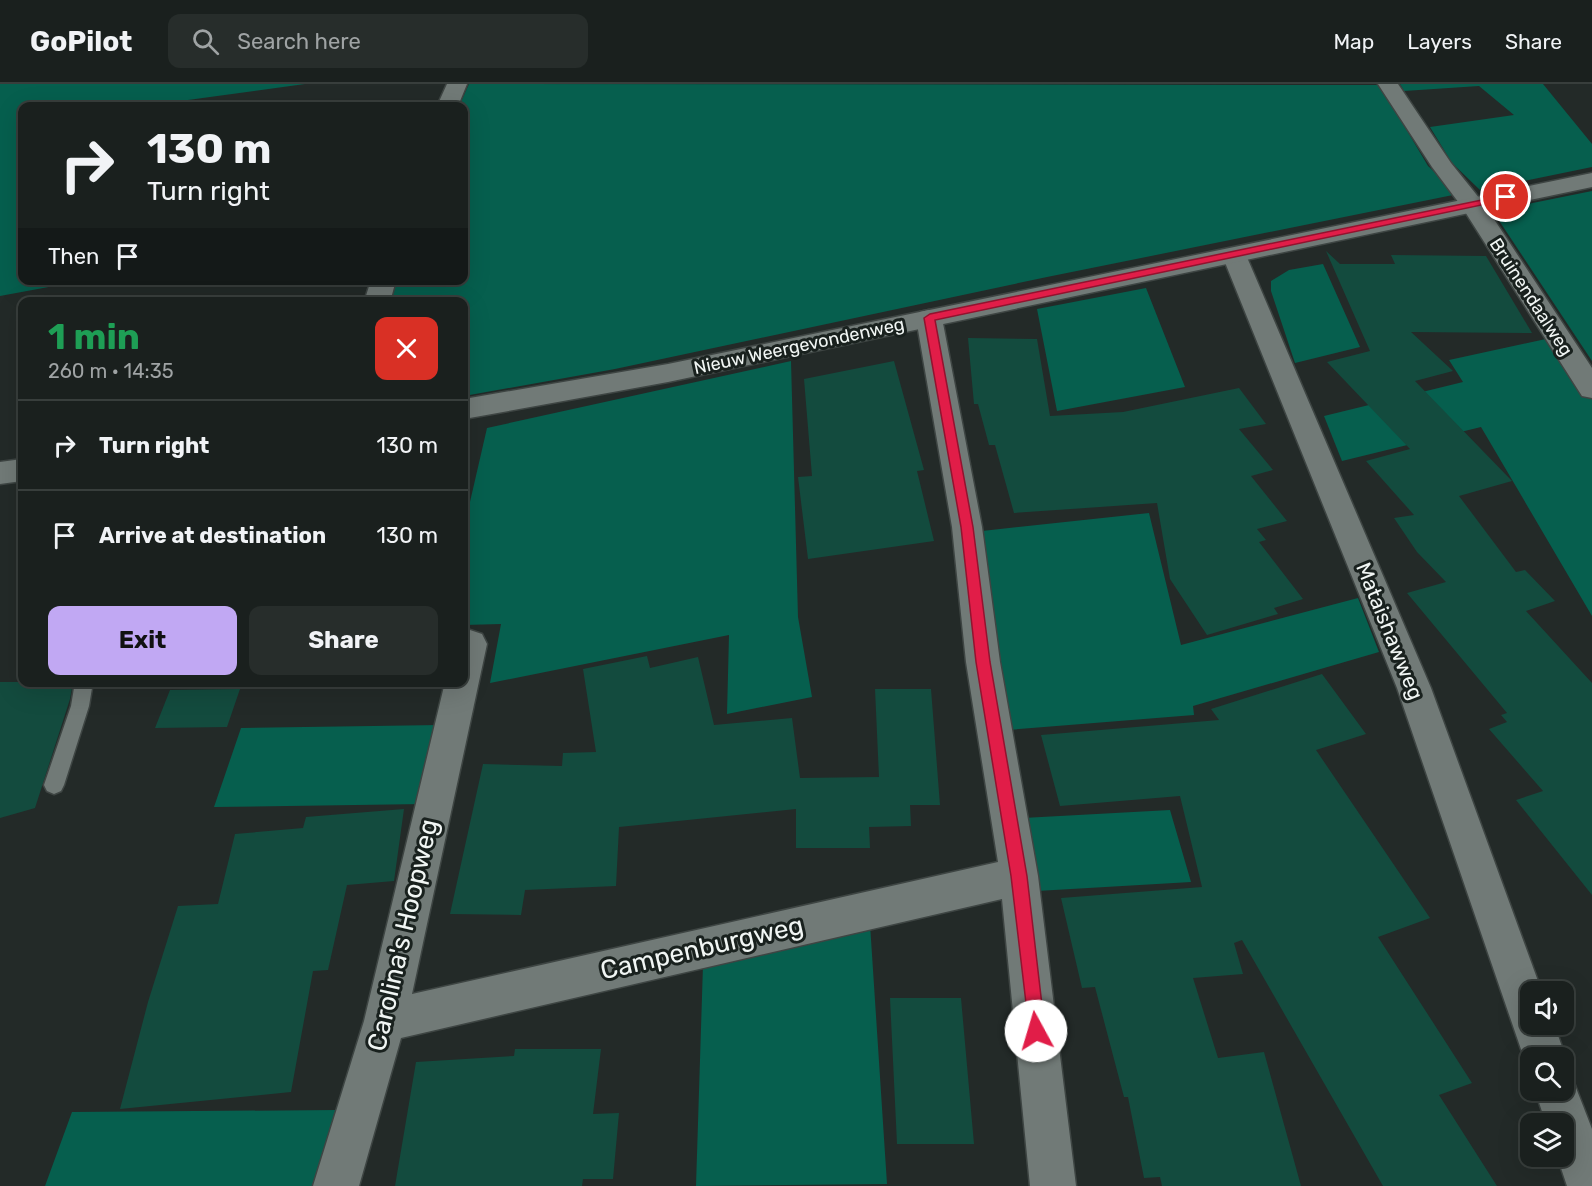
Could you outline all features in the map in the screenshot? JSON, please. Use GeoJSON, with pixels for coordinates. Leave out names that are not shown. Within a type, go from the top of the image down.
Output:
{"type":"FeatureCollection","features":[{"type":"Feature","properties":{"kind":"street"},"geometry":{"type":"LineString","coordinates":[[450,102],[457,84]]}},
{"type":"Feature","properties":{"kind":"street","name":"Bruinendaalweg"},"geometry":{"type":"LineString","coordinates":[[1388,84],[1443,167],[1472,204],[1592,389]]}},
{"type":"Feature","properties":{"kind":"street","name":"Nieuw Weergevondenweg"},"geometry":{"type":"LineString","coordinates":[[468,408],[669,373],[1592,180]]}},
{"type":"Feature","properties":{"kind":"street","name":"Mataishawweg"},"geometry":{"type":"LineString","coordinates":[[1234,255],[1414,688],[1520,987]]}},
{"type":"Feature","properties":{"kind":"street"},"geometry":{"type":"LineString","coordinates":[[930,318],[967,527],[983,662],[1019,876],[1053,1186]]}},
{"type":"Feature","properties":{"kind":"street"},"geometry":{"type":"LineString","coordinates":[[0,473],[18,471]]}},
{"type":"Feature","properties":{"kind":"street","name":"Carolina's Hoopweg"},"geometry":{"type":"LineString","coordinates":[[336,1186],[386,1021],[461,687]]}},
{"type":"Feature","properties":{"kind":"street","name":"Campenburgweg"},"geometry":{"type":"LineString","coordinates":[[386,1021],[1019,876]]}},
{"type":"Feature","properties":{"kind":"street"},"geometry":{"type":"LineString","coordinates":[[1560,1101],[1590,1186]]}},
{"type":"Feature","properties":{"kind":"lane"},"geometry":{"type":"LineString","coordinates":[[54,785],[80,706],[83,687]]}},
{"type":"Feature","properties":{"kind":"green space"},"geometry":{"type":"Polygon","coordinates":[[[0,84],[305,84],[187,102],[18,102],[18,285],[59,285],[0,296],[0,84]]]}},
{"type":"Feature","properties":{"kind":"green space"},"geometry":{"type":"Polygon","coordinates":[[[469,84],[1380,85],[1428,166],[1458,194],[1047,277],[615,369],[468,395],[468,297],[389,297],[393,285],[468,285],[468,102],[461,102],[469,84]]]}},
{"type":"Feature","properties":{"kind":"green space"},"geometry":{"type":"Polygon","coordinates":[[[1400,84],[1543,84],[1592,144],[1592,167],[1480,190],[1452,163],[1430,127],[1514,115],[1479,86],[1404,91],[1400,84]]]}},
{"type":"Feature","properties":{"kind":"green space"},"geometry":{"type":"Polygon","coordinates":[[[1592,191],[1592,361],[1500,222],[1499,215],[1518,206],[1592,191]]]}},
{"type":"Feature","properties":{"kind":"green space"},"geometry":{"type":"Polygon","coordinates":[[[1323,264],[1360,347],[1295,363],[1271,291],[1271,281],[1289,270],[1323,264]]]}},
{"type":"Feature","properties":{"kind":"green space"},"geometry":{"type":"Polygon","coordinates":[[[1146,288],[1185,387],[1057,411],[1037,309],[1146,288]]]}},
{"type":"Feature","properties":{"kind":"green space"},"geometry":{"type":"Polygon","coordinates":[[[1555,337],[1592,396],[1592,616],[1481,427],[1342,461],[1324,416],[1463,382],[1449,360],[1555,337]]]}},
{"type":"Feature","properties":{"kind":"green space"},"geometry":{"type":"Polygon","coordinates":[[[791,361],[798,617],[812,697],[727,714],[729,635],[490,683],[501,624],[468,625],[468,511],[487,428],[791,361]]]}},
{"type":"Feature","properties":{"kind":"green space"},"geometry":{"type":"Polygon","coordinates":[[[1149,513],[1181,645],[1358,598],[1379,652],[1193,706],[1194,715],[1008,730],[982,531],[1149,513]]]}},
{"type":"Feature","properties":{"kind":"green space"},"geometry":{"type":"Polygon","coordinates":[[[440,725],[424,804],[214,807],[241,728],[440,725]]]}},
{"type":"Feature","properties":{"kind":"green space"},"geometry":{"type":"Polygon","coordinates":[[[1170,810],[1191,882],[1037,891],[1023,818],[1170,810]]]}},
{"type":"Feature","properties":{"kind":"green space"},"geometry":{"type":"Polygon","coordinates":[[[870,924],[887,1184],[696,1186],[703,965],[870,924]]]}},
{"type":"Feature","properties":{"kind":"green space"},"geometry":{"type":"Polygon","coordinates":[[[337,1110],[319,1186],[45,1186],[72,1112],[337,1110]]]}},
{"type":"Feature","properties":{"kind":"building"},"geometry":{"type":"Polygon","coordinates":[[[1326,251],[1340,264],[1395,264],[1391,255],[1486,256],[1532,333],[1411,332],[1453,371],[1415,381],[1512,481],[1459,496],[1516,572],[1525,570],[1555,601],[1526,611],[1592,683],[1592,895],[1516,800],[1543,791],[1489,729],[1507,722],[1501,715],[1507,713],[1407,593],[1446,582],[1417,552],[1394,518],[1414,515],[1366,461],[1410,449],[1327,362],[1370,351],[1326,251]]]}},
{"type":"Feature","properties":{"kind":"building"},"geometry":{"type":"Polygon","coordinates":[[[968,338],[1037,339],[1050,416],[1123,412],[1239,388],[1266,424],[1239,429],[1273,470],[1251,476],[1287,521],[1257,529],[1266,540],[1259,542],[1303,599],[1274,608],[1278,614],[1207,635],[1170,579],[1157,503],[1014,513],[995,445],[989,445],[978,404],[974,404],[968,338]]]}},
{"type":"Feature","properties":{"kind":"building"},"geometry":{"type":"Polygon","coordinates":[[[894,361],[924,470],[917,471],[934,541],[808,559],[798,477],[812,476],[804,379],[894,361]]]}},
{"type":"Feature","properties":{"kind":"building"},"geometry":{"type":"Polygon","coordinates":[[[647,656],[650,668],[698,657],[714,725],[792,718],[800,778],[879,777],[875,689],[931,689],[940,805],[910,805],[911,826],[869,827],[870,848],[796,848],[796,809],[619,827],[616,886],[525,890],[521,915],[450,914],[483,764],[562,766],[563,753],[596,752],[583,669],[647,656]]]}},
{"type":"Feature","properties":{"kind":"building"},"geometry":{"type":"Polygon","coordinates":[[[1322,674],[1366,734],[1316,750],[1430,918],[1378,937],[1472,1083],[1439,1095],[1497,1186],[1383,1186],[1242,940],[1234,943],[1243,974],[1193,978],[1218,1058],[1264,1052],[1301,1186],[1162,1186],[1160,1177],[1144,1178],[1128,1097],[1124,1097],[1095,987],[1082,988],[1061,898],[1202,887],[1180,796],[1060,806],[1041,735],[1219,720],[1211,709],[1322,674]]]}},
{"type":"Feature","properties":{"kind":"building"},"geometry":{"type":"Polygon","coordinates":[[[0,682],[18,682],[18,687],[72,687],[35,808],[0,818],[0,682]]]}},
{"type":"Feature","properties":{"kind":"building"},"geometry":{"type":"Polygon","coordinates":[[[240,689],[227,727],[155,728],[170,690],[240,689]]]}},
{"type":"Feature","properties":{"kind":"building"},"geometry":{"type":"Polygon","coordinates":[[[404,809],[394,881],[347,885],[328,970],[313,971],[291,1092],[120,1109],[148,1002],[178,906],[218,904],[235,834],[303,828],[306,817],[404,809]]]}},
{"type":"Feature","properties":{"kind":"building"},"geometry":{"type":"Polygon","coordinates":[[[890,998],[961,998],[974,1144],[897,1144],[890,998]]]}},
{"type":"Feature","properties":{"kind":"building"},"geometry":{"type":"Polygon","coordinates":[[[515,1049],[601,1049],[593,1114],[619,1113],[613,1179],[583,1179],[582,1186],[395,1186],[416,1062],[514,1056],[515,1049]]]}},
{"type":"Feature","properties":{"kind":"route"},"geometry":{"type":"LineString","coordinates":[[1036,1031],[1019,876],[983,662],[967,527],[930,318],[1506,197]]}}]}
